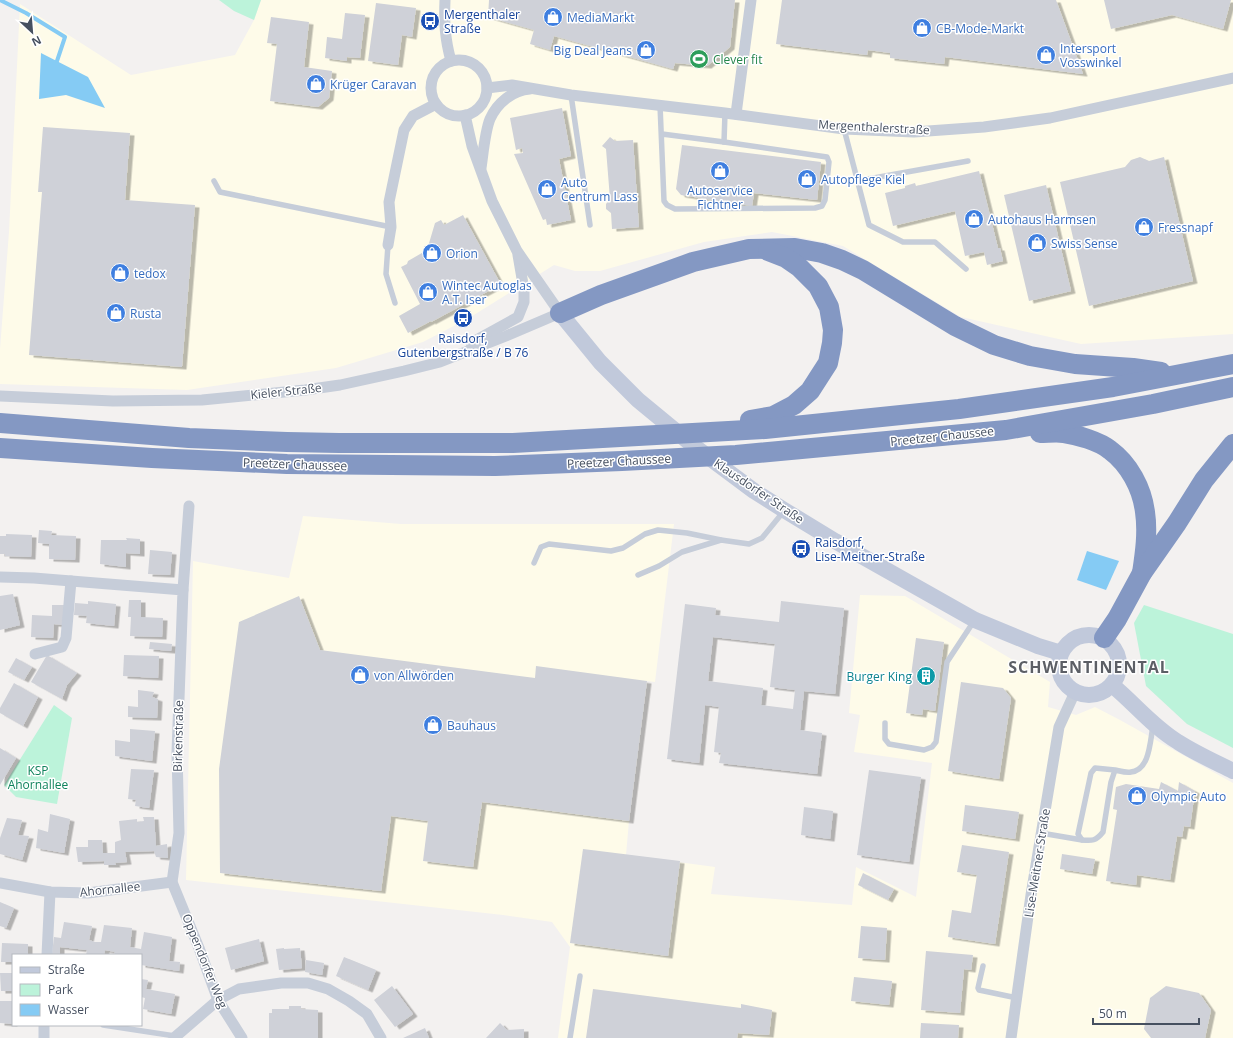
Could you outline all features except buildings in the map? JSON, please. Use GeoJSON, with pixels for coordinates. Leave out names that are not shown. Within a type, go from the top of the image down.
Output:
{"type":"FeatureCollection","features":[{"type":"Feature","properties":{"kind":"highway"},"geometry":{"type":"LineString","coordinates":[[560,313],[601,295],[692,262],[734,251],[762,248],[795,248],[822,253],[863,270],[955,326],[994,345],[1023,354],[1075,364],[1133,368],[1179,374]]}},
{"type":"Feature","properties":{"kind":"highway"},"geometry":{"type":"LineString","coordinates":[[706,433],[745,421],[773,416],[794,405],[810,391],[828,364],[833,330],[828,307],[818,286],[799,267],[786,258],[762,248]]}},
{"type":"Feature","properties":{"kind":"highway","name":"Preetzer Chaussee"},"geometry":{"type":"LineString","coordinates":[[0,423],[189,438],[339,443],[513,443],[765,429],[960,409],[1113,387],[1233,364]]}},
{"type":"Feature","properties":{"kind":"highway","name":"Preetzer Chaussee"},"geometry":{"type":"LineString","coordinates":[[0,448],[152,458],[287,464],[495,466],[622,461],[736,455],[1006,430],[1153,404],[1233,387]]}},
{"type":"Feature","properties":{"kind":"highway"},"geometry":{"type":"LineString","coordinates":[[1006,430],[1027,434],[1063,433],[1087,439],[1109,449],[1126,466],[1138,487],[1145,512],[1146,544],[1142,573]]}},
{"type":"Feature","properties":{"kind":"highway"},"geometry":{"type":"LineString","coordinates":[[1104,638],[1117,619],[1142,573],[1177,523],[1204,480],[1233,444]]}},
{"type":"Feature","properties":{"kind":"street"},"geometry":{"type":"LineString","coordinates":[[445,0],[444,24],[446,44],[451,62]]}},
{"type":"Feature","properties":{"kind":"street"},"geometry":{"type":"LineString","coordinates":[[736,114],[751,0]]}},
{"type":"Feature","properties":{"kind":"street"},"geometry":{"type":"LineString","coordinates":[[461,60],[471,63],[479,69],[485,78],[487,88],[486,97],[481,106],[474,112],[465,115],[454,116],[444,112],[436,104],[432,94],[432,84],[435,74],[442,66],[461,60]]}},
{"type":"Feature","properties":{"kind":"street","name":"Mergenthalerstraße"},"geometry":{"type":"LineString","coordinates":[[487,88],[512,85],[537,88],[571,95],[736,114],[844,129],[914,132],[984,127],[1050,118],[1233,78]]}},
{"type":"Feature","properties":{"kind":"street","name":"Mergenthalerstraße"},"geometry":{"type":"LineString","coordinates":[[481,171],[490,120],[499,105],[508,97],[522,90],[537,88]]}},
{"type":"Feature","properties":{"kind":"street"},"geometry":{"type":"LineString","coordinates":[[388,244],[391,227],[389,202],[404,130],[413,116],[436,104]]}},
{"type":"Feature","properties":{"kind":"street","name":"Klausdorfer Straße"},"geometry":{"type":"LineString","coordinates":[[465,115],[472,146],[492,201],[517,251],[560,313],[600,362],[638,400],[695,447],[746,484],[784,510],[835,541],[975,620],[1038,646],[1061,653]]}},
{"type":"Feature","properties":{"kind":"street","name":"Klausdorfer Straße"},"geometry":{"type":"LineString","coordinates":[[440,362],[518,317],[524,302],[524,290],[517,251]]}},
{"type":"Feature","properties":{"kind":"street","name":"Kieler Straße"},"geometry":{"type":"LineString","coordinates":[[0,396],[113,401],[202,400],[340,385],[440,362],[560,313]]}},
{"type":"Feature","properties":{"kind":"street","name":"Birkenstraße"},"geometry":{"type":"LineString","coordinates":[[172,882],[179,833],[177,753],[183,590],[189,506]]}},
{"type":"Feature","properties":{"kind":"street"},"geometry":{"type":"LineString","coordinates":[[0,577],[183,590]]}},
{"type":"Feature","properties":{"kind":"street"},"geometry":{"type":"LineString","coordinates":[[35,654],[62,646],[66,638],[71,581]]}},
{"type":"Feature","properties":{"kind":"street"},"geometry":{"type":"LineString","coordinates":[[1088,634],[1104,638],[1112,644],[1119,660],[1118,673],[1112,685],[1104,691],[1095,694],[1085,695],[1075,692],[1062,680],[1059,671],[1061,653],[1071,640],[1079,636],[1088,634]]}},
{"type":"Feature","properties":{"kind":"street"},"geometry":{"type":"LineString","coordinates":[[1112,685],[1153,724],[1177,742],[1233,771]]}},
{"type":"Feature","properties":{"kind":"street","name":"Lise-Meitner-Straße"},"geometry":{"type":"LineString","coordinates":[[1011,1038],[1041,833],[1059,727],[1075,692]]}},
{"type":"Feature","properties":{"kind":"street","name":"Ahornallee"},"geometry":{"type":"LineString","coordinates":[[0,883],[50,892],[88,893],[172,882]]}},
{"type":"Feature","properties":{"kind":"street","name":"Oppendorfer Weg"},"geometry":{"type":"LineString","coordinates":[[172,882],[218,1000],[242,1038]]}},
{"type":"Feature","properties":{"kind":"street"},"geometry":{"type":"LineString","coordinates":[[47,954],[50,892]]}},
{"type":"Feature","properties":{"kind":"street"},"geometry":{"type":"LineString","coordinates":[[174,1037],[218,1000],[239,989],[281,983],[308,983],[328,989],[349,1001],[367,1014],[381,1038]]}},
{"type":"Feature","properties":{"kind":"street"},"geometry":{"type":"LineString","coordinates":[[44,1026],[44,1038]]}},
{"type":"Feature","properties":{"kind":"lane"},"geometry":{"type":"LineString","coordinates":[[571,95],[590,225]]}},
{"type":"Feature","properties":{"kind":"lane"},"geometry":{"type":"LineString","coordinates":[[660,105],[664,200],[667,205],[675,209],[815,208],[822,206],[825,200],[829,162],[826,157],[662,134]]}},
{"type":"Feature","properties":{"kind":"lane"},"geometry":{"type":"LineString","coordinates":[[724,142],[725,113]]}},
{"type":"Feature","properties":{"kind":"lane"},"geometry":{"type":"LineString","coordinates":[[844,129],[869,225],[903,242],[935,242],[966,270]]}},
{"type":"Feature","properties":{"kind":"lane"},"geometry":{"type":"LineString","coordinates":[[857,181],[968,160]]}},
{"type":"Feature","properties":{"kind":"lane"},"geometry":{"type":"LineString","coordinates":[[214,181],[220,192],[391,227]]}},
{"type":"Feature","properties":{"kind":"lane"},"geometry":{"type":"LineString","coordinates":[[388,244],[386,274],[395,303]]}},
{"type":"Feature","properties":{"kind":"lane"},"geometry":{"type":"LineString","coordinates":[[534,562],[541,547],[549,544],[611,551],[623,548],[645,534],[658,530],[687,533],[749,544],[762,538],[784,510]]}},
{"type":"Feature","properties":{"kind":"lane"},"geometry":{"type":"LineString","coordinates":[[638,575],[659,566],[682,552],[721,540]]}},
{"type":"Feature","properties":{"kind":"lane"},"geometry":{"type":"LineString","coordinates":[[885,722],[885,739],[889,744],[924,750],[932,748],[936,742],[947,662],[975,620]]}},
{"type":"Feature","properties":{"kind":"lane"},"geometry":{"type":"LineString","coordinates":[[1082,840],[1078,834],[1091,773],[1095,768],[1131,772],[1138,770],[1147,760],[1153,724]]}},
{"type":"Feature","properties":{"kind":"lane"},"geometry":{"type":"LineString","coordinates":[[1041,833],[1092,841],[1098,838],[1103,832],[1111,782],[1115,770]]}},
{"type":"Feature","properties":{"kind":"lane"},"geometry":{"type":"LineString","coordinates":[[983,966],[978,988],[979,990],[1017,998]]}},
{"type":"Feature","properties":{"kind":"lane"},"geometry":{"type":"LineString","coordinates":[[570,1038],[580,976]]}},
{"type":"Feature","properties":{"kind":"lane"},"geometry":{"type":"LineString","coordinates":[[109,1026],[174,1037]]}},
{"type":"Feature","properties":{"kind":"shaded area"},"geometry":{"type":"Polygon","coordinates":[[[261,0],[1233,0],[1233,334],[1081,344],[961,317],[843,246],[772,232],[704,242],[600,271],[575,271],[554,265],[469,318],[423,342],[336,368],[187,390],[0,384],[0,349],[9,232],[20,4],[131,75],[235,55],[254,20],[261,0]]]}},
{"type":"Feature","properties":{"kind":"shaded area"},"geometry":{"type":"Polygon","coordinates":[[[303,516],[401,524],[674,524],[655,682],[647,681],[626,855],[715,867],[711,894],[852,905],[856,867],[916,897],[932,763],[854,752],[860,715],[849,713],[860,595],[905,596],[1050,682],[1048,707],[1076,715],[1095,707],[1233,783],[1233,1038],[558,1038],[570,947],[552,922],[503,915],[186,880],[193,561],[289,578],[303,516]]]}},
{"type":"Feature","properties":{"kind":"green space"},"geometry":{"type":"Polygon","coordinates":[[[219,0],[261,0],[254,20],[234,11],[219,0]]]}},
{"type":"Feature","properties":{"kind":"green space"},"geometry":{"type":"Polygon","coordinates":[[[1144,605],[1233,634],[1233,748],[1187,724],[1146,686],[1134,623],[1144,605]]]}},
{"type":"Feature","properties":{"kind":"green space","name":"KSP Ahornallee"},"geometry":{"type":"Polygon","coordinates":[[[54,705],[72,718],[57,804],[16,797],[4,785],[54,705]]]}},
{"type":"Feature","properties":{"kind":"water"},"geometry":{"type":"Polygon","coordinates":[[[41,53],[88,77],[105,108],[66,95],[39,99],[41,53]]]}},
{"type":"Feature","properties":{"kind":"water"},"geometry":{"type":"Polygon","coordinates":[[[1087,551],[1119,561],[1106,590],[1077,580],[1087,551]]]}},
{"type":"Feature","properties":{"kind":"waterway"},"geometry":{"type":"LineString","coordinates":[[0,0],[26,13],[65,37],[57,61]]}},
{"type":"Feature","properties":{"kind":"place","name":"MediaMarkt"},"geometry":{"type":"Point","coordinates":[553,17]}},
{"type":"Feature","properties":{"kind":"place","name":"Mergenthaler Straße"},"geometry":{"type":"Point","coordinates":[430,21]}},
{"type":"Feature","properties":{"kind":"place","name":"CB-Mode-Markt"},"geometry":{"type":"Point","coordinates":[922,28]}},
{"type":"Feature","properties":{"kind":"place","name":"Big Deal Jeans"},"geometry":{"type":"Point","coordinates":[646,50]}},
{"type":"Feature","properties":{"kind":"place","name":"Intersport Vosswinkel"},"geometry":{"type":"Point","coordinates":[1046,55]}},
{"type":"Feature","properties":{"kind":"place","name":"Clever fit"},"geometry":{"type":"Point","coordinates":[699,59]}},
{"type":"Feature","properties":{"kind":"place","name":"Krüger Caravan"},"geometry":{"type":"Point","coordinates":[316,84]}},
{"type":"Feature","properties":{"kind":"place","name":"Autoservice Fichtner"},"geometry":{"type":"Point","coordinates":[720,171]}},
{"type":"Feature","properties":{"kind":"place","name":"Autopflege Kiel"},"geometry":{"type":"Point","coordinates":[807,179]}},
{"type":"Feature","properties":{"kind":"place","name":"Auto Centrum Lass"},"geometry":{"type":"Point","coordinates":[547,189]}},
{"type":"Feature","properties":{"kind":"place","name":"Autohaus Harmsen"},"geometry":{"type":"Point","coordinates":[974,219]}},
{"type":"Feature","properties":{"kind":"place","name":"Fressnapf"},"geometry":{"type":"Point","coordinates":[1144,227]}},
{"type":"Feature","properties":{"kind":"place","name":"Swiss Sense"},"geometry":{"type":"Point","coordinates":[1037,243]}},
{"type":"Feature","properties":{"kind":"place","name":"Orion"},"geometry":{"type":"Point","coordinates":[432,253]}},
{"type":"Feature","properties":{"kind":"place","name":"tedox"},"geometry":{"type":"Point","coordinates":[120,273]}},
{"type":"Feature","properties":{"kind":"place","name":"Wintec Autoglas A.T. Iser"},"geometry":{"type":"Point","coordinates":[428,292]}},
{"type":"Feature","properties":{"kind":"place","name":"Rusta"},"geometry":{"type":"Point","coordinates":[116,313]}},
{"type":"Feature","properties":{"kind":"place","name":"Raisdorf, Gutenbergstraße / B 76"},"geometry":{"type":"Point","coordinates":[463,318]}},
{"type":"Feature","properties":{"kind":"place","name":"Raisdorf, Lise-Meitner-Straße"},"geometry":{"type":"Point","coordinates":[801,549]}},
{"type":"Feature","properties":{"kind":"place","name":"von Allwörden"},"geometry":{"type":"Point","coordinates":[360,675]}},
{"type":"Feature","properties":{"kind":"place","name":"Burger King"},"geometry":{"type":"Point","coordinates":[926,676]}},
{"type":"Feature","properties":{"kind":"place","name":"Bauhaus"},"geometry":{"type":"Point","coordinates":[433,725]}},
{"type":"Feature","properties":{"kind":"place","name":"Olympic Auto"},"geometry":{"type":"Point","coordinates":[1137,796]}},
{"type":"Feature","properties":{"kind":"district","name":"SCHWENTINENTAL"},"geometry":{"type":"Point","coordinates":[1089,667]}}]}
